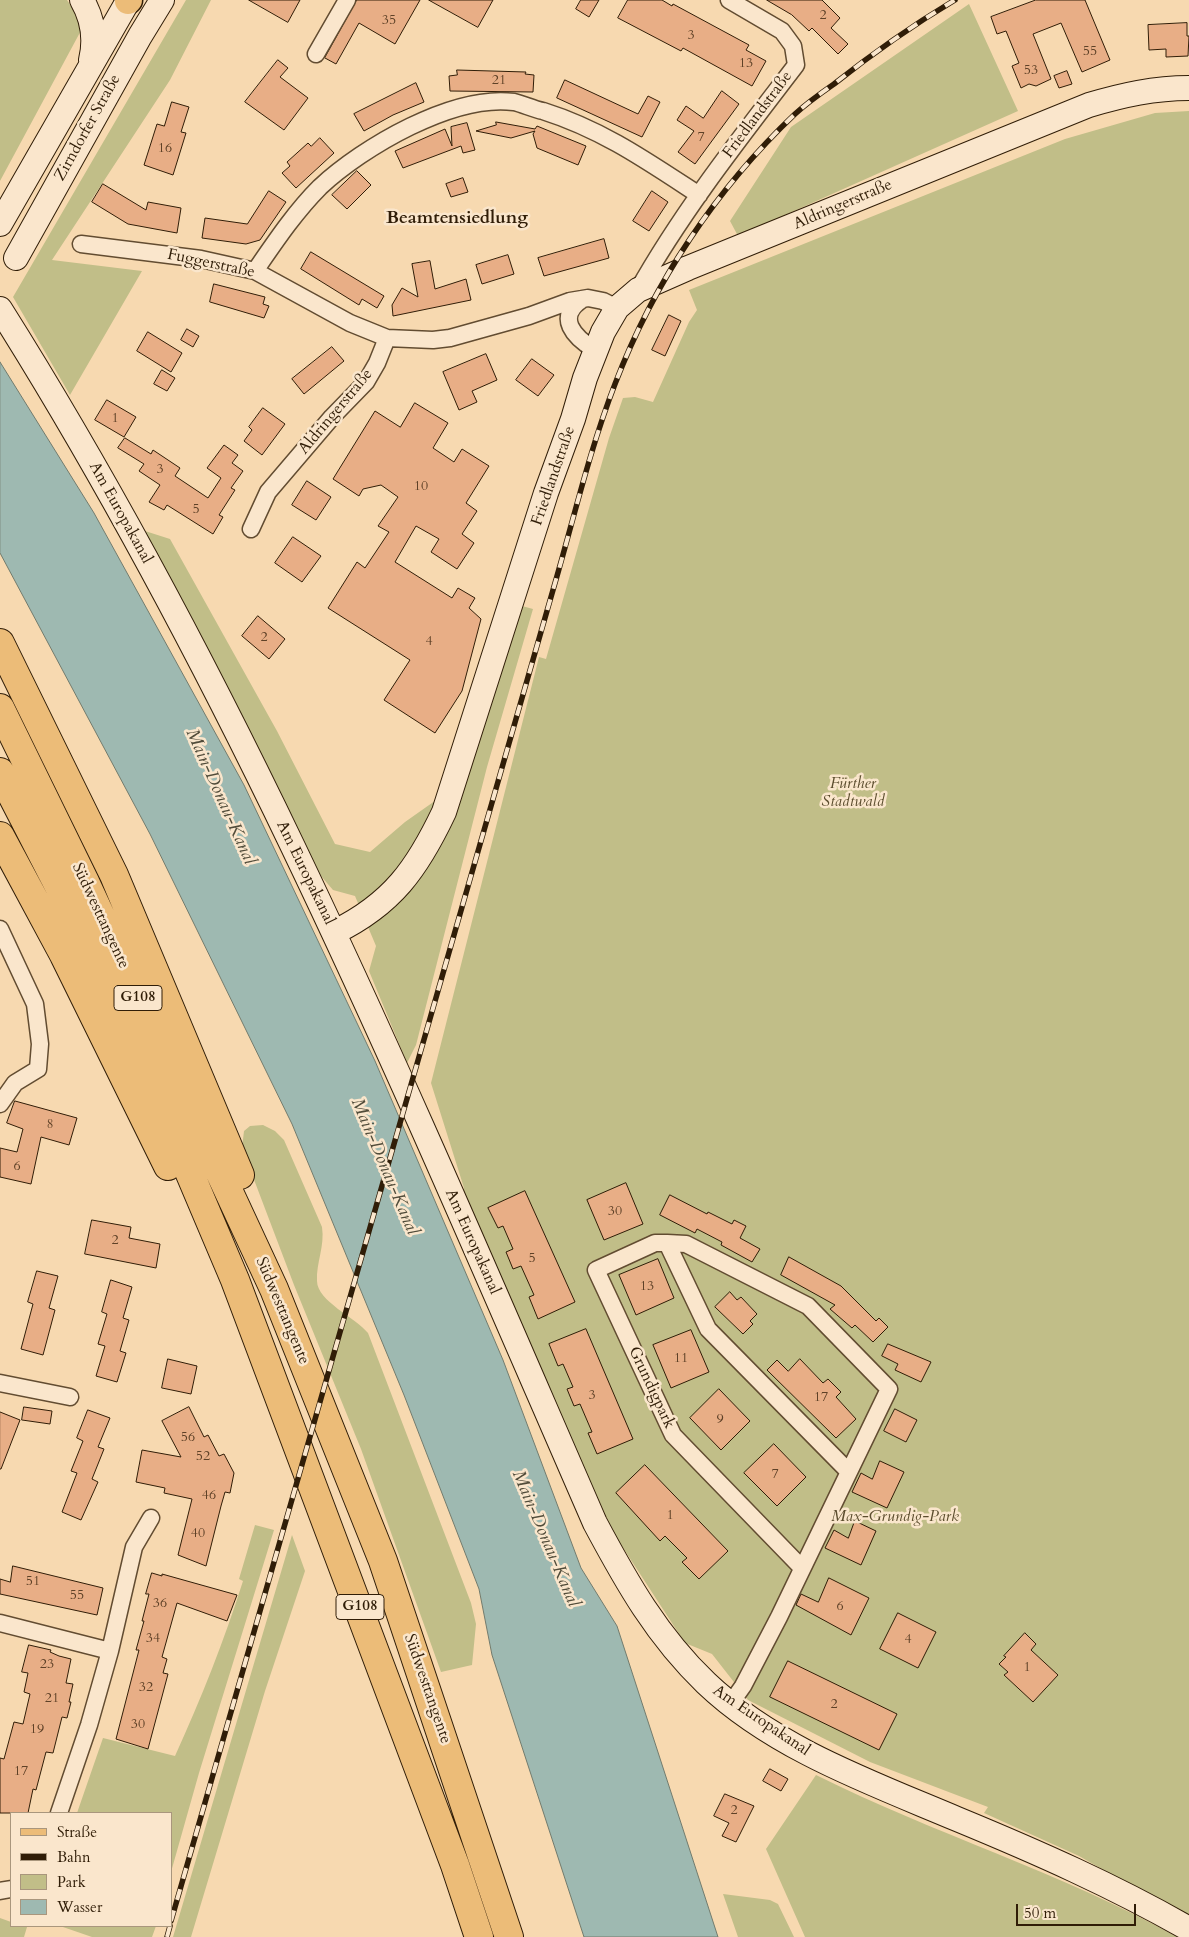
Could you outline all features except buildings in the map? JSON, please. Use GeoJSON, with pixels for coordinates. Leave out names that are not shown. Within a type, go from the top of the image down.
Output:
{"type":"FeatureCollection","features":[{"type":"Feature","properties":{"kind":"highway"},"geometry":{"type":"LineString","coordinates":[[0,644],[114,874],[149,956],[266,1240],[272,1264],[274,1289]]}},
{"type":"Feature","properties":{"kind":"highway","name":"Südwesttangente"},"geometry":{"type":"LineString","coordinates":[[0,708],[93,900],[274,1289],[383,1560],[510,1937]]}},
{"type":"Feature","properties":{"kind":"highway","name":"Südwesttangente"},"geometry":{"type":"LineString","coordinates":[[0,772],[64,896],[154,1089],[235,1280],[452,1856],[479,1937]]}},
{"type":"Feature","properties":{"kind":"highway"},"geometry":{"type":"LineString","coordinates":[[0,836],[64,955],[180,1190],[235,1280]]}},
{"type":"Feature","properties":{"kind":"main road"},"geometry":{"type":"LineString","coordinates":[[82,0],[91,22],[94,38],[90,64]]}},
{"type":"Feature","properties":{"kind":"main road","name":"Zirndorfer Straße"},"geometry":{"type":"LineString","coordinates":[[0,224],[90,64],[131,0]]}},
{"type":"Feature","properties":{"kind":"main road","name":"Zirndorfer Straße"},"geometry":{"type":"LineString","coordinates":[[16,258],[162,0]]}},
{"type":"Feature","properties":{"kind":"main road","name":"Aldringerstraße"},"geometry":{"type":"LineString","coordinates":[[638,290],[1047,121],[1124,94],[1161,88],[1189,88]]}},
{"type":"Feature","properties":{"kind":"main road","name":"Friedlandstraße"},"geometry":{"type":"LineString","coordinates":[[334,932],[376,907],[409,875],[429,845],[444,812],[546,493],[573,419],[595,350],[617,308],[638,290]]}},
{"type":"Feature","properties":{"kind":"main road","name":"Am Europakanal"},"geometry":{"type":"LineString","coordinates":[[0,309],[115,503],[191,641],[334,932],[595,1523],[627,1582],[660,1634],[708,1685],[750,1718],[820,1761],[1068,1865],[1145,1904],[1189,1929]]}},
{"type":"Feature","properties":{"kind":"street"},"geometry":{"type":"LineString","coordinates":[[316,54],[347,0]]}},
{"type":"Feature","properties":{"kind":"street","name":"Friedlandstraße"},"geometry":{"type":"LineString","coordinates":[[638,290],[664,246],[699,195],[796,65],[793,46],[782,31],[729,0]]}},
{"type":"Feature","properties":{"kind":"street"},"geometry":{"type":"LineString","coordinates":[[255,271],[291,220],[320,188],[358,156],[414,125],[470,104],[514,102],[566,119],[616,141],[699,195]]}},
{"type":"Feature","properties":{"kind":"street","name":"Fuggerstraße"},"geometry":{"type":"LineString","coordinates":[[81,244],[201,259],[255,271],[350,323],[387,338]]}},
{"type":"Feature","properties":{"kind":"street"},"geometry":{"type":"LineString","coordinates":[[387,338],[433,340],[450,338],[529,316],[563,303],[583,299],[603,301],[617,308]]}},
{"type":"Feature","properties":{"kind":"street"},"geometry":{"type":"LineString","coordinates":[[571,328],[570,312],[583,299]]}},
{"type":"Feature","properties":{"kind":"street"},"geometry":{"type":"LineString","coordinates":[[529,316],[557,319],[571,328],[578,339],[595,350]]}},
{"type":"Feature","properties":{"kind":"street","name":"Aldringerstraße"},"geometry":{"type":"LineString","coordinates":[[251,529],[268,492],[332,417],[366,382],[378,362],[387,338]]}},
{"type":"Feature","properties":{"kind":"street"},"geometry":{"type":"LineString","coordinates":[[0,929],[34,1004],[40,1044],[38,1069],[16,1084],[0,1104]]}},
{"type":"Feature","properties":{"kind":"street"},"geometry":{"type":"LineString","coordinates":[[667,1242],[708,1329],[850,1472]]}},
{"type":"Feature","properties":{"kind":"street","name":"Grundigpark"},"geometry":{"type":"LineString","coordinates":[[731,1703],[743,1686],[802,1568],[850,1472],[889,1389],[808,1306],[686,1244],[655,1243],[596,1270],[673,1435],[802,1568]]}},
{"type":"Feature","properties":{"kind":"street"},"geometry":{"type":"LineString","coordinates":[[0,1383],[70,1397]]}},
{"type":"Feature","properties":{"kind":"street"},"geometry":{"type":"LineString","coordinates":[[59,1812],[89,1725],[110,1651],[134,1547],[151,1518]]}},
{"type":"Feature","properties":{"kind":"street"},"geometry":{"type":"LineString","coordinates":[[0,1623],[110,1651]]}},
{"type":"Feature","properties":{"kind":"green space"},"geometry":{"type":"Polygon","coordinates":[[[0,0],[67,0],[84,25],[0,181],[0,0]]]}},
{"type":"Feature","properties":{"kind":"green space"},"geometry":{"type":"Polygon","coordinates":[[[186,0],[211,0],[170,80],[52,260],[142,271],[70,395],[13,297],[186,0]]]}},
{"type":"Feature","properties":{"kind":"green space"},"geometry":{"type":"Polygon","coordinates":[[[969,4],[1018,111],[738,236],[730,221],[791,127],[969,4]]]}},
{"type":"Feature","properties":{"kind":"green space","name":"Fürther Stadtwald"},"geometry":{"type":"Polygon","coordinates":[[[1189,111],[1189,1919],[1079,1856],[984,1813],[988,1807],[870,1762],[748,1700],[712,1654],[685,1643],[614,1534],[462,1197],[464,1188],[431,1083],[539,657],[546,659],[609,438],[623,398],[635,397],[653,402],[689,322],[697,310],[689,290],[1065,139],[1155,113],[1189,111]]]}},
{"type":"Feature","properties":{"kind":"green space"},"geometry":{"type":"Polygon","coordinates":[[[145,531],[170,539],[277,731],[335,844],[370,852],[405,822],[466,779],[522,606],[533,609],[487,767],[416,1045],[407,1063],[369,971],[376,946],[355,896],[333,890],[315,869],[145,531]]]}},
{"type":"Feature","properties":{"kind":"green space"},"geometry":{"type":"Polygon","coordinates":[[[263,1125],[275,1131],[284,1140],[322,1227],[323,1234],[317,1274],[319,1288],[330,1302],[368,1333],[471,1603],[476,1624],[472,1665],[441,1672],[361,1449],[294,1285],[242,1148],[244,1131],[250,1126],[263,1125]]]}},
{"type":"Feature","properties":{"kind":"green space"},"geometry":{"type":"Polygon","coordinates":[[[255,1525],[274,1530],[199,1773],[172,1868],[172,1812],[77,1812],[103,1738],[175,1756],[228,1626],[243,1581],[239,1579],[255,1525]]]}},
{"type":"Feature","properties":{"kind":"green space"},"geometry":{"type":"Polygon","coordinates":[[[292,1535],[305,1571],[265,1691],[191,1937],[173,1937],[292,1535]]]}},
{"type":"Feature","properties":{"kind":"green space"},"geometry":{"type":"Polygon","coordinates":[[[816,1775],[906,1816],[1088,1893],[1177,1937],[805,1937],[766,1849],[816,1775]]]}},
{"type":"Feature","properties":{"kind":"green space"},"geometry":{"type":"Polygon","coordinates":[[[723,1894],[770,1900],[778,1904],[794,1937],[738,1937],[723,1894]]]}},
{"type":"Feature","properties":{"kind":"green space"},"geometry":{"type":"Polygon","coordinates":[[[0,1918],[10,1922],[10,1927],[27,1927],[24,1937],[0,1937],[0,1918]]]}},
{"type":"Feature","properties":{"kind":"green space"},"geometry":{"type":"Polygon","coordinates":[[[63,1927],[156,1927],[152,1937],[92,1937],[63,1927]]]}},
{"type":"Feature","properties":{"kind":"water","name":"Main-Donau-Kanal"},"geometry":{"type":"Polygon","coordinates":[[[0,362],[94,513],[244,785],[375,1061],[503,1360],[581,1568],[617,1626],[718,1937],[584,1937],[492,1655],[479,1589],[404,1395],[292,1124],[150,834],[0,553],[0,362]]]}},
{"type":"Feature","properties":{"kind":"railway"},"geometry":{"type":"LineString","coordinates":[[172,1918],[589,461],[615,384],[648,309],[668,274],[690,239],[739,173],[766,143],[804,106],[893,40],[955,0]]}},
{"type":"Feature","properties":{"kind":"railway"},"geometry":{"type":"LineString","coordinates":[[167,1937],[170,1927]]}},
{"type":"Feature","properties":{"kind":"district","name":"Beamtensiedlung"},"geometry":{"type":"Point","coordinates":[457,219]}},
{"type":"Feature","properties":{"kind":"park label","name":"Max-Grundig-Park"},"geometry":{"type":"Point","coordinates":[895,1517]}}]}
